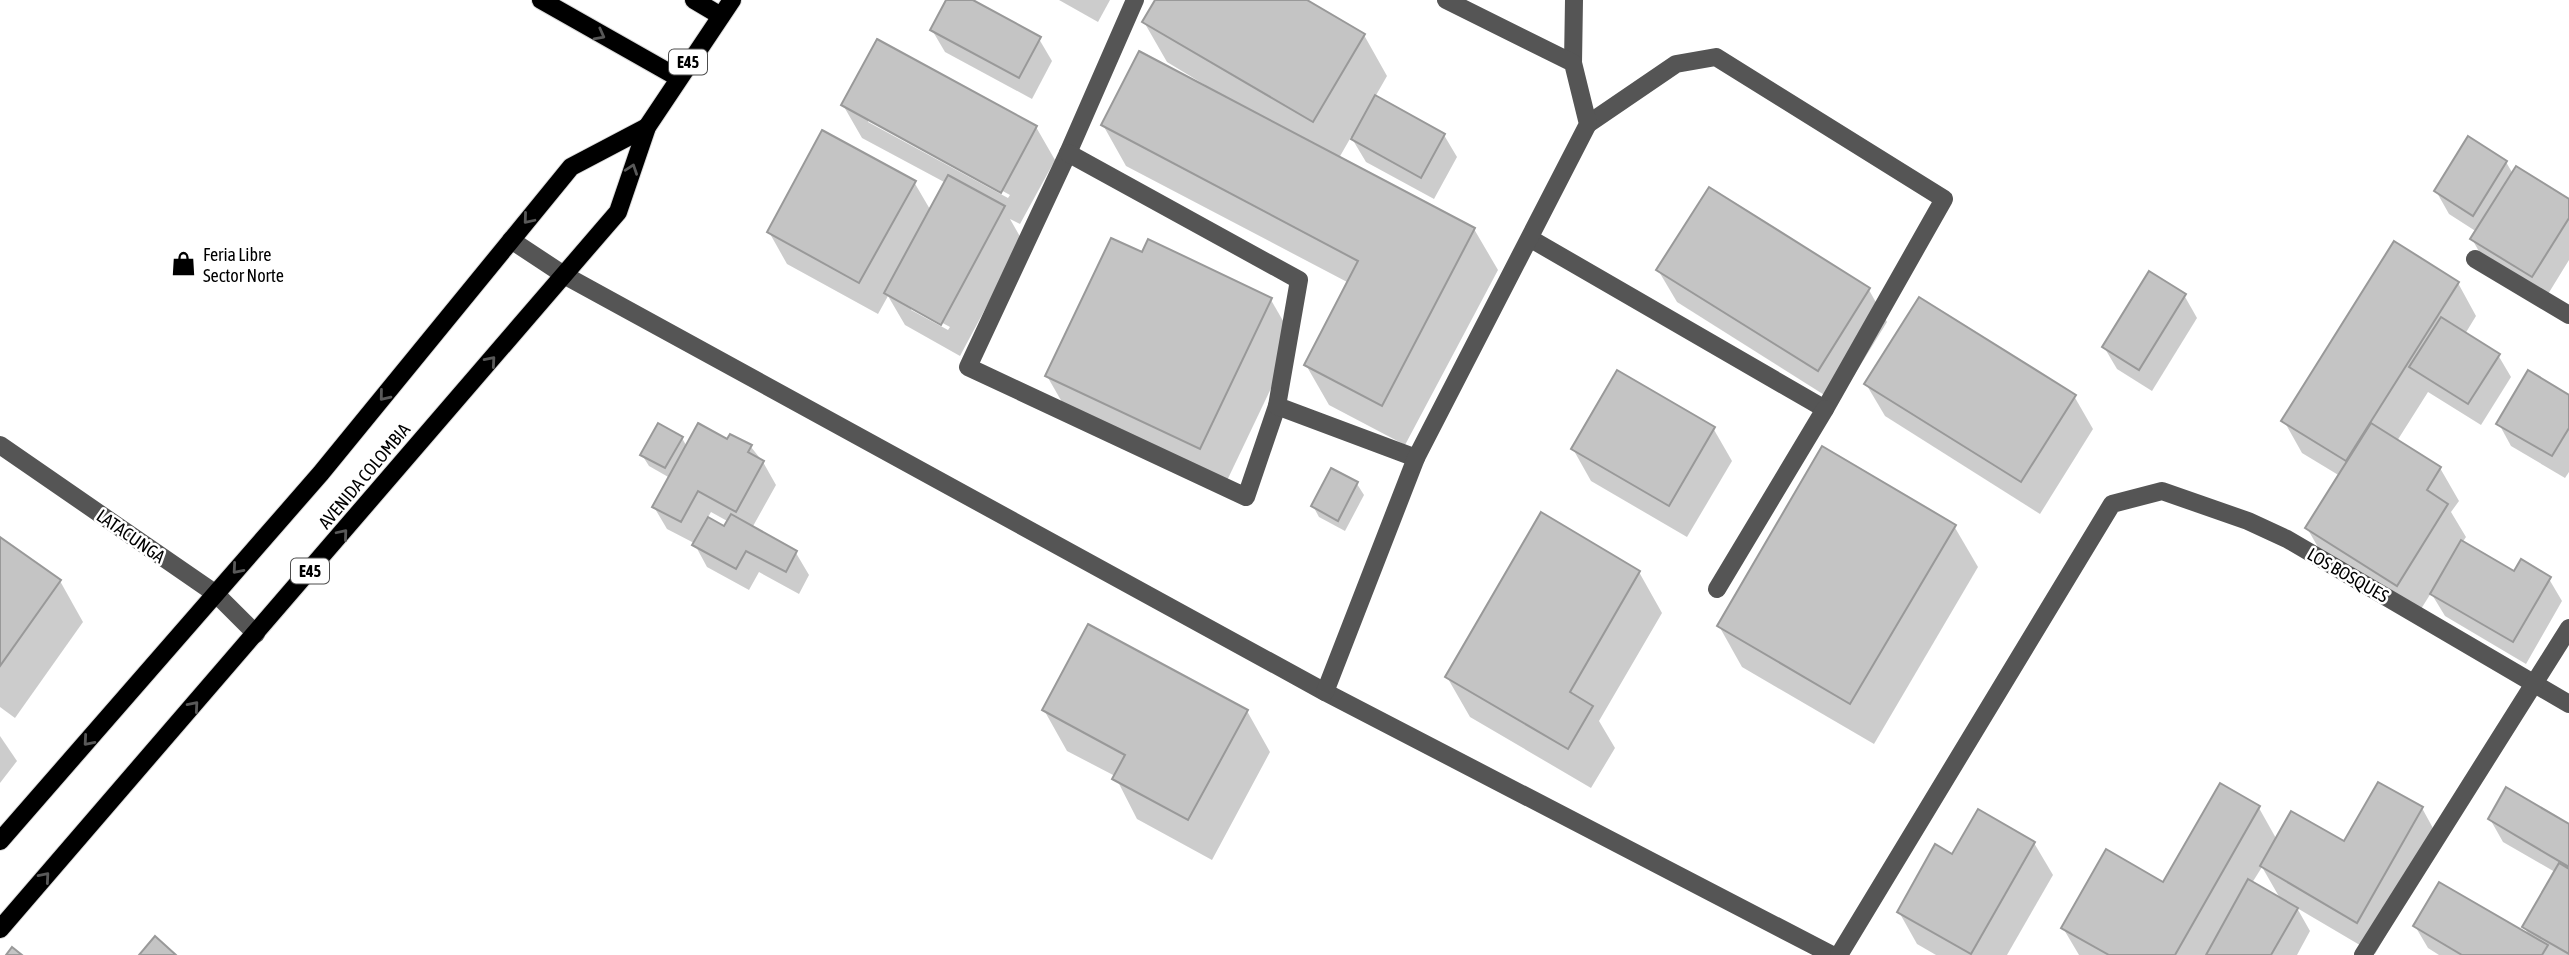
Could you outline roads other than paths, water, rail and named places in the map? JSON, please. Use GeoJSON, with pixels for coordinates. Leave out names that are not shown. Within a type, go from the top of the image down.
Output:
{"type":"FeatureCollection","features":[{"type":"Feature","properties":{"kind":"main road"},"geometry":{"type":"LineString","coordinates":[[541,0],[677,77]]}},
{"type":"Feature","properties":{"kind":"main road"},"geometry":{"type":"LineString","coordinates":[[694,0],[721,16]]}},
{"type":"Feature","properties":{"kind":"main road","name":"AVENIDA COLOMBIA"},"geometry":{"type":"LineString","coordinates":[[0,929],[618,212],[647,127],[677,77],[732,0]]}},
{"type":"Feature","properties":{"kind":"main road","name":"AVENIDA COLOMBIA"},"geometry":{"type":"LineString","coordinates":[[0,841],[321,473],[571,167],[647,127]]}},
{"type":"Feature","properties":{"kind":"street"},"geometry":{"type":"LineString","coordinates":[[1068,153],[1299,280],[1277,406],[1246,498],[968,367],[1068,153],[1135,0]]}},
{"type":"Feature","properties":{"kind":"street"},"geometry":{"type":"LineString","coordinates":[[1446,0],[1573,63]]}},
{"type":"Feature","properties":{"kind":"street"},"geometry":{"type":"LineString","coordinates":[[1574,0],[1573,63],[1588,124]]}},
{"type":"Feature","properties":{"kind":"street"},"geometry":{"type":"LineString","coordinates":[[1325,692],[1416,458],[1588,124],[1676,64],[1716,57],[1944,200],[1825,409],[1717,589]]}},
{"type":"Feature","properties":{"kind":"street"},"geometry":{"type":"LineString","coordinates":[[1531,239],[1825,409]]}},
{"type":"Feature","properties":{"kind":"street"},"geometry":{"type":"LineString","coordinates":[[511,240],[564,275],[1325,692],[1832,955]]}},
{"type":"Feature","properties":{"kind":"street"},"geometry":{"type":"LineString","coordinates":[[2475,259],[2569,315]]}},
{"type":"Feature","properties":{"kind":"street"},"geometry":{"type":"LineString","coordinates":[[1277,406],[1416,458]]}},
{"type":"Feature","properties":{"kind":"street","name":"LATACUNGA"},"geometry":{"type":"LineString","coordinates":[[0,445],[216,594],[256,634]]}},
{"type":"Feature","properties":{"kind":"street","name":"LOS BOSQUES"},"geometry":{"type":"LineString","coordinates":[[1839,955],[2112,504],[2162,491],[2248,521],[2287,539],[2569,704]]}},
{"type":"Feature","properties":{"kind":"street"},"geometry":{"type":"LineString","coordinates":[[2363,955],[2569,628]]}},
{"type":"Feature","properties":{"kind":"place","name":"Feria Libre Sector Norte"},"geometry":{"type":"Point","coordinates":[183,264]}}]}
